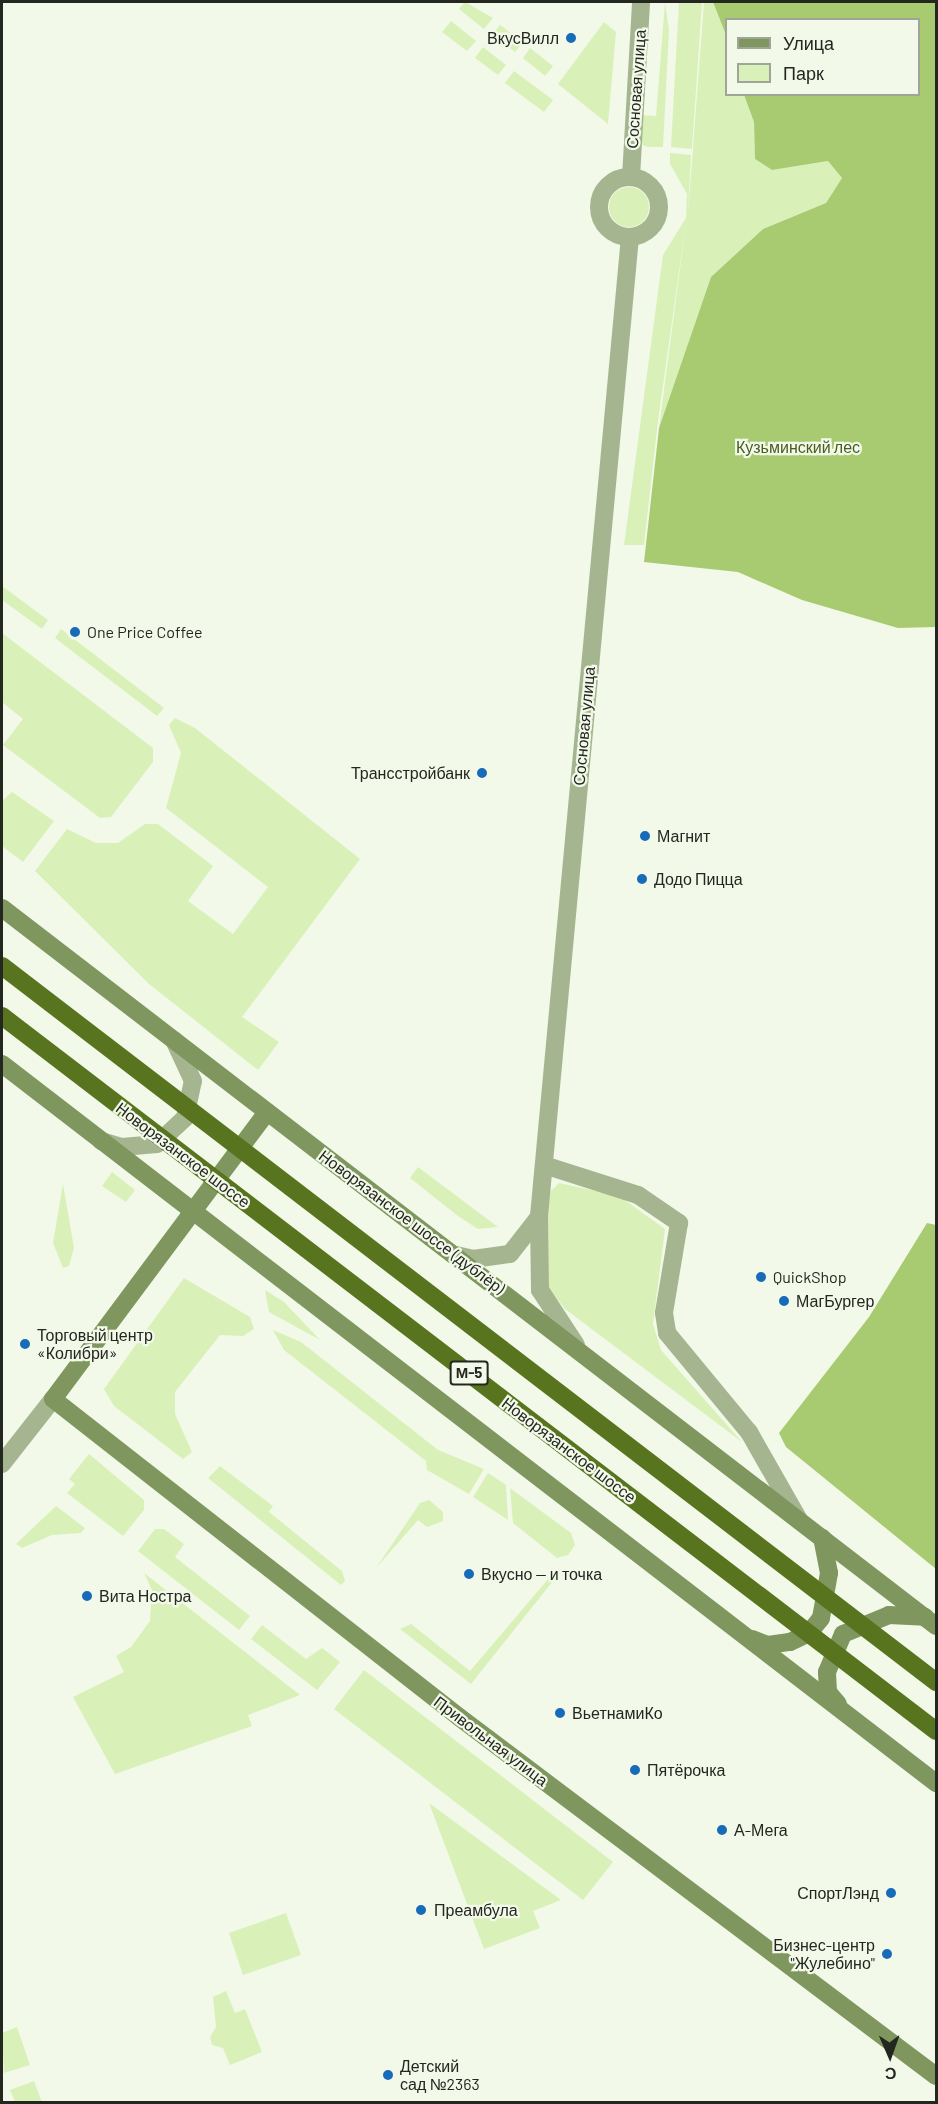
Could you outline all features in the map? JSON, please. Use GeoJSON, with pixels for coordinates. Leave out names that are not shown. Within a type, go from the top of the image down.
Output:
{"type":"FeatureCollection","features":[{"type":"Feature","properties":{"kind":"highway","name":"М-5"},"geometry":{"type":"LineString","coordinates":[[2,966],[936,1682]]}},
{"type":"Feature","properties":{"kind":"highway","name":"Новорязанское шоссе"},"geometry":{"type":"LineString","coordinates":[[2,1016],[936,1731]]}},
{"type":"Feature","properties":{"kind":"main road","name":"Новорязанское шоссе (дублёр)"},"geometry":{"type":"LineString","coordinates":[[2,908],[456,1255],[930,1622]]}},
{"type":"Feature","properties":{"kind":"main road","name":"Новорязанское шоссе (дублёр)"},"geometry":{"type":"LineString","coordinates":[[2,1064],[936,1782]]}},
{"type":"Feature","properties":{"kind":"main road"},"geometry":{"type":"LineString","coordinates":[[53,1399],[267,1112]]}},
{"type":"Feature","properties":{"kind":"main road","name":"Привольная улица"},"geometry":{"type":"LineString","coordinates":[[53,1399],[459,1717],[936,2076]]}},
{"type":"Feature","properties":{"kind":"main road","name":"Новорязанское шоссе (дублёр)"},"geometry":{"type":"LineString","coordinates":[[745,1636],[768,1645],[790,1642],[809,1633],[821,1618],[829,1574],[822,1538]]}},
{"type":"Feature","properties":{"kind":"main road","name":"Новорязанское шоссе (дублёр)"},"geometry":{"type":"LineString","coordinates":[[846,1713],[828,1692],[827,1672],[843,1634],[889,1615],[930,1622]]}},
{"type":"Feature","properties":{"kind":"street","name":"Сосновая улица"},"geometry":{"type":"LineString","coordinates":[[631,177],[641,2]]}},
{"type":"Feature","properties":{"kind":"street"},"geometry":{"type":"LineString","coordinates":[[631,177],[652,187],[659,204],[650,228],[630,237],[610,230],[599,204],[612,182],[631,177]]}},
{"type":"Feature","properties":{"kind":"street","name":"Сосновая улица"},"geometry":{"type":"LineString","coordinates":[[586,1357],[540,1290],[539,1216],[630,237]]}},
{"type":"Feature","properties":{"kind":"street"},"geometry":{"type":"LineString","coordinates":[[99,1140],[122,1147],[157,1144],[185,1118],[193,1081],[173,1039]]}},
{"type":"Feature","properties":{"kind":"street"},"geometry":{"type":"LineString","coordinates":[[544,1165],[638,1194],[679,1223],[664,1313],[668,1333],[749,1432],[799,1520]]}},
{"type":"Feature","properties":{"kind":"street"},"geometry":{"type":"LineString","coordinates":[[456,1255],[473,1259],[510,1254],[539,1216]]}},
{"type":"Feature","properties":{"kind":"street"},"geometry":{"type":"LineString","coordinates":[[2,1464],[53,1399]]}},
{"type":"Feature","properties":{"kind":"green space"},"geometry":{"type":"Polygon","coordinates":[[[465,2],[493,18],[484,29],[459,9],[465,2]]]}},
{"type":"Feature","properties":{"kind":"green space"},"geometry":{"type":"Polygon","coordinates":[[[665,2],[669,30],[663,147],[647,147],[639,143],[641,115],[656,116],[665,2]]]}},
{"type":"Feature","properties":{"kind":"green space"},"geometry":{"type":"Polygon","coordinates":[[[679,2],[702,2],[692,149],[671,147],[679,2]]]}},
{"type":"Feature","properties":{"kind":"green space"},"geometry":{"type":"Polygon","coordinates":[[[704,2],[713,2],[725,32],[725,96],[744,96],[754,122],[755,159],[772,170],[828,161],[842,178],[826,203],[763,229],[711,277],[659,428],[687,215],[658,421],[644,545],[624,545],[663,255],[686,218],[687,194],[670,164],[670,153],[691,155],[688,214],[704,2]]]}},
{"type":"Feature","properties":{"kind":"green space","name":"Кузьминский лес"},"geometry":{"type":"Polygon","coordinates":[[[713,2],[936,2],[936,627],[898,628],[802,600],[738,572],[644,562],[659,428],[711,277],[763,229],[826,203],[842,178],[828,161],[772,170],[755,159],[754,122],[744,96],[920,96],[920,18],[725,18],[725,32],[713,2]]]}},
{"type":"Feature","properties":{"kind":"green space"},"geometry":{"type":"Polygon","coordinates":[[[451,21],[476,41],[467,51],[442,32],[451,21]]]}},
{"type":"Feature","properties":{"kind":"green space"},"geometry":{"type":"Polygon","coordinates":[[[604,22],[616,32],[608,124],[558,84],[604,22]]]}},
{"type":"Feature","properties":{"kind":"green space"},"geometry":{"type":"Polygon","coordinates":[[[500,25],[523,42],[515,52],[492,35],[500,25]]]}},
{"type":"Feature","properties":{"kind":"green space"},"geometry":{"type":"Polygon","coordinates":[[[483,47],[506,65],[498,75],[475,58],[483,47]]]}},
{"type":"Feature","properties":{"kind":"green space"},"geometry":{"type":"Polygon","coordinates":[[[530,48],[553,66],[545,76],[523,58],[530,48]]]}},
{"type":"Feature","properties":{"kind":"green space"},"geometry":{"type":"Polygon","coordinates":[[[514,71],[553,100],[544,112],[505,83],[514,71]]]}},
{"type":"Feature","properties":{"kind":"green space"},"geometry":{"type":"Polygon","coordinates":[[[629,187],[637,188],[643,193],[648,199],[648,215],[643,221],[637,226],[629,227],[621,226],[615,221],[610,215],[609,207],[610,199],[615,193],[621,188],[629,187]]]}},
{"type":"Feature","properties":{"kind":"green space"},"geometry":{"type":"Polygon","coordinates":[[[2,586],[48,620],[42,629],[2,600],[2,586]]]}},
{"type":"Feature","properties":{"kind":"green space"},"geometry":{"type":"Polygon","coordinates":[[[61,629],[164,708],[157,716],[55,638],[61,629]]]}},
{"type":"Feature","properties":{"kind":"green space"},"geometry":{"type":"Polygon","coordinates":[[[2,633],[153,748],[153,762],[111,817],[100,818],[3,745],[23,719],[2,702],[2,633]]]}},
{"type":"Feature","properties":{"kind":"green space"},"geometry":{"type":"Polygon","coordinates":[[[175,718],[195,728],[360,859],[242,1017],[279,1042],[258,1070],[149,984],[35,871],[67,829],[96,843],[118,843],[145,824],[158,824],[213,866],[188,901],[233,934],[268,887],[166,808],[181,753],[169,725],[175,718]]]}},
{"type":"Feature","properties":{"kind":"green space"},"geometry":{"type":"Polygon","coordinates":[[[12,792],[54,821],[23,862],[2,846],[2,801],[12,792]]]}},
{"type":"Feature","properties":{"kind":"green space"},"geometry":{"type":"Polygon","coordinates":[[[418,1167],[498,1227],[478,1229],[458,1216],[410,1178],[418,1167]]]}},
{"type":"Feature","properties":{"kind":"green space"},"geometry":{"type":"Polygon","coordinates":[[[112,1172],[135,1190],[126,1202],[102,1186],[112,1172]]]}},
{"type":"Feature","properties":{"kind":"green space"},"geometry":{"type":"Polygon","coordinates":[[[559,1183],[619,1196],[665,1229],[653,1324],[661,1350],[742,1442],[565,1309],[547,1286],[546,1229],[550,1192],[559,1183]]]}},
{"type":"Feature","properties":{"kind":"green space"},"geometry":{"type":"Polygon","coordinates":[[[63,1184],[74,1248],[69,1266],[63,1268],[53,1243],[63,1184]]]}},
{"type":"Feature","properties":{"kind":"green space"},"geometry":{"type":"Polygon","coordinates":[[[927,1223],[936,1225],[936,1569],[786,1447],[779,1433],[869,1317],[927,1223]]]}},
{"type":"Feature","properties":{"kind":"green space"},"geometry":{"type":"Polygon","coordinates":[[[184,1278],[250,1317],[254,1329],[243,1336],[220,1335],[175,1392],[175,1414],[192,1452],[183,1459],[114,1406],[104,1389],[184,1278]]]}},
{"type":"Feature","properties":{"kind":"green space"},"geometry":{"type":"Polygon","coordinates":[[[265,1290],[284,1302],[320,1340],[269,1312],[265,1290]]]}},
{"type":"Feature","properties":{"kind":"green space"},"geometry":{"type":"Polygon","coordinates":[[[273,1330],[301,1342],[438,1450],[484,1469],[469,1494],[427,1470],[426,1461],[284,1350],[273,1330]]]}},
{"type":"Feature","properties":{"kind":"green space"},"geometry":{"type":"Polygon","coordinates":[[[89,1454],[144,1500],[144,1510],[123,1536],[67,1493],[75,1484],[69,1479],[89,1454]]]}},
{"type":"Feature","properties":{"kind":"green space"},"geometry":{"type":"Polygon","coordinates":[[[220,1466],[273,1506],[269,1512],[342,1571],[345,1581],[341,1585],[208,1478],[220,1466]]]}},
{"type":"Feature","properties":{"kind":"green space"},"geometry":{"type":"Polygon","coordinates":[[[488,1473],[506,1485],[508,1520],[473,1497],[488,1473]]]}},
{"type":"Feature","properties":{"kind":"green space"},"geometry":{"type":"Polygon","coordinates":[[[510,1488],[571,1533],[575,1545],[568,1555],[557,1558],[513,1523],[510,1488]]]}},
{"type":"Feature","properties":{"kind":"green space"},"geometry":{"type":"Polygon","coordinates":[[[429,1500],[443,1512],[443,1521],[427,1527],[418,1520],[376,1568],[420,1503],[429,1500]]]}},
{"type":"Feature","properties":{"kind":"green space"},"geometry":{"type":"Polygon","coordinates":[[[56,1506],[85,1528],[81,1533],[52,1535],[22,1548],[16,1544],[56,1506]]]}},
{"type":"Feature","properties":{"kind":"green space"},"geometry":{"type":"Polygon","coordinates":[[[155,1529],[164,1529],[184,1544],[175,1557],[250,1616],[239,1630],[138,1551],[155,1529]]]}},
{"type":"Feature","properties":{"kind":"green space"},"geometry":{"type":"Polygon","coordinates":[[[144,1573],[300,1695],[248,1715],[252,1726],[115,1774],[73,1697],[124,1672],[116,1656],[131,1647],[150,1621],[152,1590],[144,1573]]]}},
{"type":"Feature","properties":{"kind":"green space"},"geometry":{"type":"Polygon","coordinates":[[[549,1578],[553,1581],[471,1684],[400,1629],[411,1624],[470,1671],[549,1578]]]}},
{"type":"Feature","properties":{"kind":"green space"},"geometry":{"type":"Polygon","coordinates":[[[262,1625],[306,1659],[322,1648],[340,1662],[317,1690],[251,1639],[262,1625]]]}},
{"type":"Feature","properties":{"kind":"green space"},"geometry":{"type":"Polygon","coordinates":[[[364,1670],[613,1862],[583,1900],[334,1709],[364,1670]]]}},
{"type":"Feature","properties":{"kind":"green space"},"geometry":{"type":"Polygon","coordinates":[[[429,1803],[561,1900],[533,1911],[540,1928],[484,1949],[429,1803]]]}},
{"type":"Feature","properties":{"kind":"green space"},"geometry":{"type":"Polygon","coordinates":[[[286,1913],[301,1955],[243,1975],[229,1933],[286,1913]]]}},
{"type":"Feature","properties":{"kind":"green space"},"geometry":{"type":"Polygon","coordinates":[[[226,1991],[235,2013],[245,2009],[262,2052],[230,2065],[223,2048],[212,2045],[210,2037],[216,2027],[213,1997],[226,1991]]]}},
{"type":"Feature","properties":{"kind":"green space"},"geometry":{"type":"Polygon","coordinates":[[[17,2027],[30,2065],[4,2073],[2,2033],[17,2027]]]}},
{"type":"Feature","properties":{"kind":"green space"},"geometry":{"type":"Polygon","coordinates":[[[34,2081],[42,2102],[15,2102],[10,2090],[34,2081]]]}},
{"type":"Feature","properties":{"kind":"place","name":"ВкусВилл"},"geometry":{"type":"Point","coordinates":[571,38]}},
{"type":"Feature","properties":{"kind":"place","name":"One Price Coffee"},"geometry":{"type":"Point","coordinates":[75,632]}},
{"type":"Feature","properties":{"kind":"place","name":"Трансстройбанк"},"geometry":{"type":"Point","coordinates":[482,773]}},
{"type":"Feature","properties":{"kind":"place","name":"Магнит"},"geometry":{"type":"Point","coordinates":[645,836]}},
{"type":"Feature","properties":{"kind":"place","name":"Додо Пицца"},"geometry":{"type":"Point","coordinates":[642,879]}},
{"type":"Feature","properties":{"kind":"place","name":"QuickShop"},"geometry":{"type":"Point","coordinates":[761,1277]}},
{"type":"Feature","properties":{"kind":"place","name":"МагБургер"},"geometry":{"type":"Point","coordinates":[784,1301]}},
{"type":"Feature","properties":{"kind":"place","name":"Торговый центр «Колибри»"},"geometry":{"type":"Point","coordinates":[25,1344]}},
{"type":"Feature","properties":{"kind":"place","name":"Вкусно — и точка"},"geometry":{"type":"Point","coordinates":[469,1574]}},
{"type":"Feature","properties":{"kind":"place","name":"Вита Ностра"},"geometry":{"type":"Point","coordinates":[87,1596]}},
{"type":"Feature","properties":{"kind":"place","name":"ВьетнамиКо"},"geometry":{"type":"Point","coordinates":[560,1713]}},
{"type":"Feature","properties":{"kind":"place","name":"Пятёрочка"},"geometry":{"type":"Point","coordinates":[635,1770]}},
{"type":"Feature","properties":{"kind":"place","name":"А-Мега"},"geometry":{"type":"Point","coordinates":[722,1830]}},
{"type":"Feature","properties":{"kind":"place","name":"СпортЛэнд"},"geometry":{"type":"Point","coordinates":[891,1893]}},
{"type":"Feature","properties":{"kind":"place","name":"Преамбула"},"geometry":{"type":"Point","coordinates":[421,1910]}},
{"type":"Feature","properties":{"kind":"place","name":"Бизнес-центр \"Жулебино\""},"geometry":{"type":"Point","coordinates":[887,1954]}},
{"type":"Feature","properties":{"kind":"place","name":"Детский сад №2363"},"geometry":{"type":"Point","coordinates":[388,2075]}}]}
